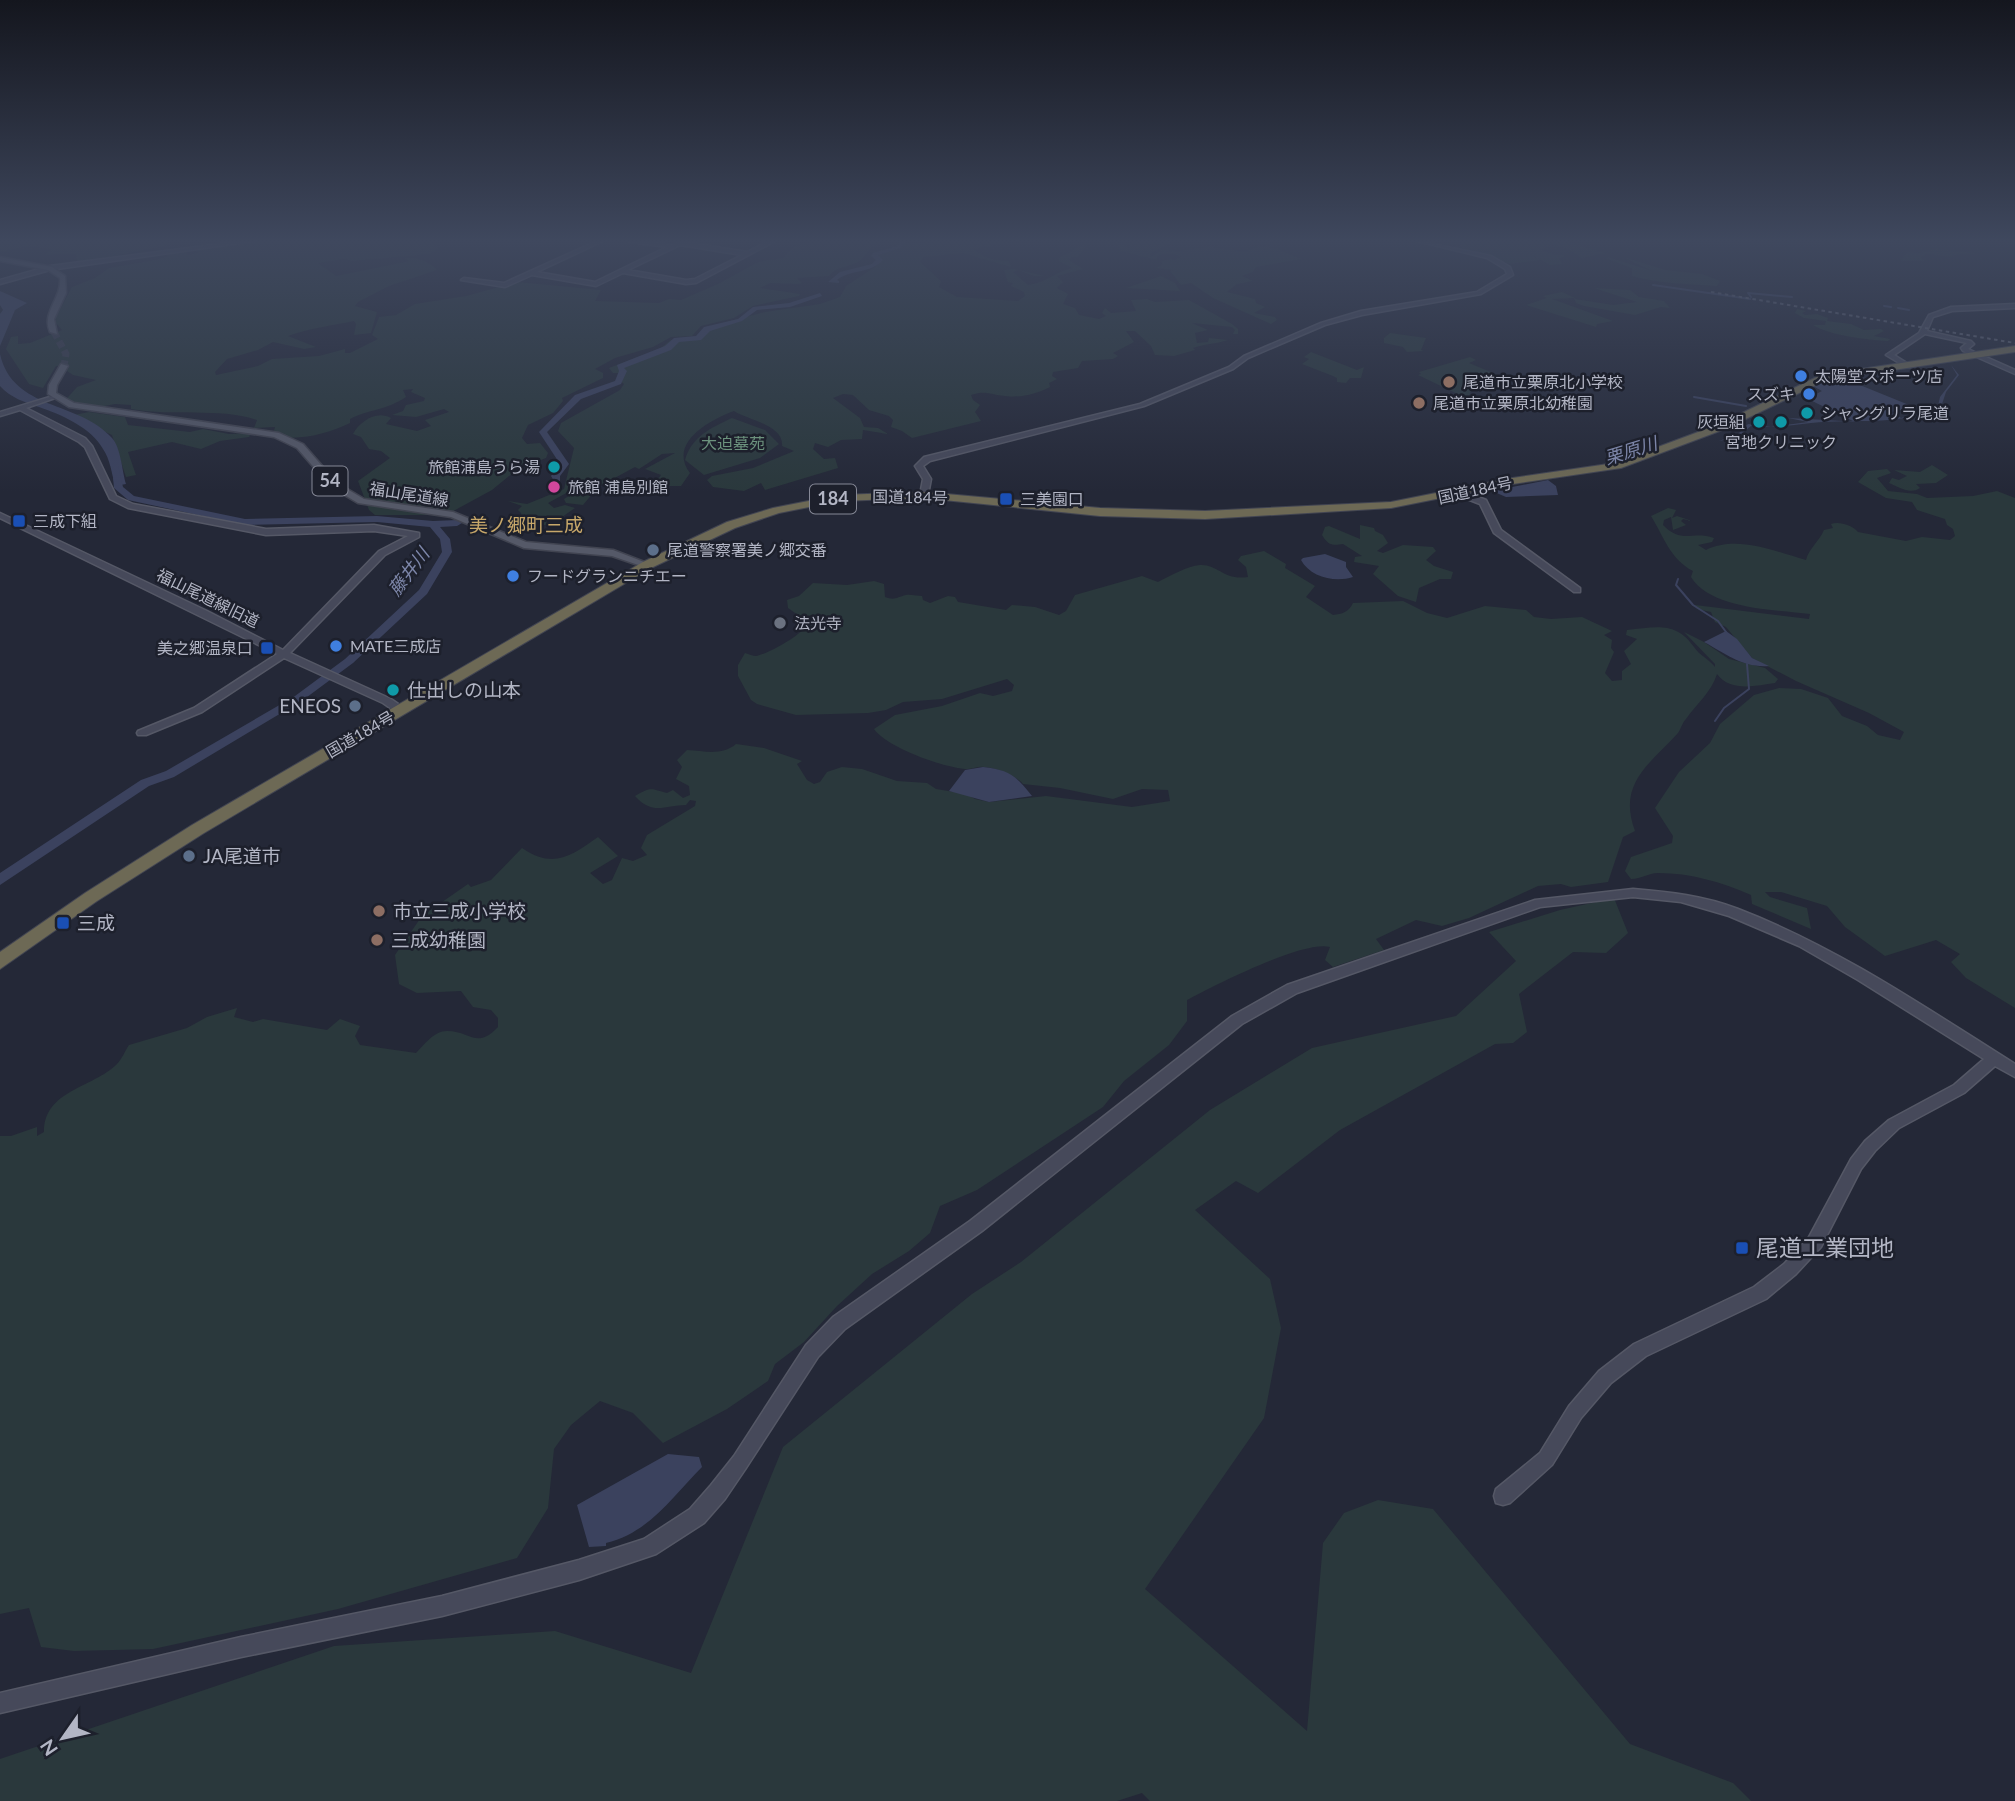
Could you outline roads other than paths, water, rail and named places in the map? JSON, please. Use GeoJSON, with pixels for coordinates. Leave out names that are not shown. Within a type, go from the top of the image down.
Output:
{"type":"FeatureCollection","features":[{"type":"Feature","properties":{"kind":"highway","name":"国道184号"},"geometry":{"type":"LineString","coordinates":[[0,962],[91,897],[198,829],[647,565],[712,532],[778,510],[839,498],[924,495],[1100,512],[1205,515],[1391,505],[1506,482],[1617,466],[1721,427],[1819,378],[2015,351]]}},
{"type":"Feature","properties":{"kind":"main road"},"geometry":{"type":"LineString","coordinates":[[49,324],[54,331]]}},
{"type":"Feature","properties":{"kind":"main road"},"geometry":{"type":"LineString","coordinates":[[51,398],[53,385],[64,366]]}},
{"type":"Feature","properties":{"kind":"main road","name":"福山尾道線"},"geometry":{"type":"LineString","coordinates":[[51,398],[89,409],[276,435],[300,446],[334,485],[361,501],[453,515],[524,545],[613,553],[647,565]]}},
{"type":"Feature","properties":{"kind":"street"},"geometry":{"type":"LineString","coordinates":[[924,495],[927,478],[919,466],[927,459],[1169,396],[1206,376],[1231,368],[1246,357],[1322,324]]}},
{"type":"Feature","properties":{"kind":"street"},"geometry":{"type":"LineString","coordinates":[[1905,365],[1889,355],[1923,332],[1926,324]]}},
{"type":"Feature","properties":{"kind":"street"},"geometry":{"type":"LineString","coordinates":[[1923,332],[1969,342],[1971,344],[1964,348],[1965,350],[2015,372]]}},
{"type":"Feature","properties":{"kind":"street"},"geometry":{"type":"LineString","coordinates":[[0,414],[51,398]]}},
{"type":"Feature","properties":{"kind":"street"},"geometry":{"type":"LineString","coordinates":[[22,406],[82,440],[88,446],[113,497],[131,506],[266,532],[374,528],[416,535],[382,554],[285,653],[198,710],[142,733]]}},
{"type":"Feature","properties":{"kind":"street"},"geometry":{"type":"LineString","coordinates":[[1460,493],[1485,504],[1497,531],[1577,590]]}},
{"type":"Feature","properties":{"kind":"street","name":"福山尾道線旧道"},"geometry":{"type":"LineString","coordinates":[[0,515],[400,710]]}},
{"type":"Feature","properties":{"kind":"street"},"geometry":{"type":"LineString","coordinates":[[0,1703],[241,1647],[442,1606],[579,1570],[649,1547],[697,1516],[718,1492],[812,1351],[839,1323],[1030,1185],[1237,1020],[1292,989],[1538,903],[1633,892],[1681,898],[1733,912],[1761,923],[1851,970],[2015,1071]]}},
{"type":"Feature","properties":{"kind":"street"},"geometry":{"type":"LineString","coordinates":[[1503,1496],[1546,1459],[1575,1412],[1605,1377],[1640,1350],[1759,1293],[1790,1269],[1815,1242],[1856,1164],[1870,1146],[1894,1124],[1959,1089],[1994,1058]]}},
{"type":"Feature","properties":{"kind":"water"},"geometry":{"type":"Polygon","coordinates":[[[0,324],[9,324],[0,346],[0,324]]]}},
{"type":"Feature","properties":{"kind":"water"},"geometry":{"type":"Polygon","coordinates":[[[0,354],[7,372],[18,386],[32,396],[82,417],[112,438],[126,484],[115,486],[105,453],[98,441],[83,428],[18,399],[0,386],[0,354]]]}},
{"type":"Feature","properties":{"kind":"water"},"geometry":{"type":"Polygon","coordinates":[[[1951,365],[1959,375],[1946,392],[1941,407],[1925,413],[1893,420],[1854,421],[1802,396],[1810,397],[1822,391],[1811,385],[1831,378],[1850,381],[1914,407],[1892,412],[1901,418],[1938,406],[1940,397],[1957,375],[1951,365]]]}},
{"type":"Feature","properties":{"kind":"water"},"geometry":{"type":"Polygon","coordinates":[[[1788,418],[1847,421],[1827,422],[1771,427],[1808,422],[1788,418]]]}},
{"type":"Feature","properties":{"kind":"water"},"geometry":{"type":"Polygon","coordinates":[[[1748,424],[1771,427],[1751,426],[1738,437],[1719,441],[1738,434],[1748,424]]]}},
{"type":"Feature","properties":{"kind":"water"},"geometry":{"type":"Polygon","coordinates":[[[1548,480],[1556,486],[1558,495],[1506,497],[1492,491],[1548,480]]]}},
{"type":"Feature","properties":{"kind":"water"},"geometry":{"type":"Polygon","coordinates":[[[1325,554],[1346,562],[1346,567],[1353,577],[1324,577],[1310,571],[1301,560],[1325,554]]]}},
{"type":"Feature","properties":{"kind":"water"},"geometry":{"type":"Polygon","coordinates":[[[1726,631],[1737,639],[1752,658],[1769,666],[1751,665],[1704,642],[1726,631]]]}},
{"type":"Feature","properties":{"kind":"water"},"geometry":{"type":"Polygon","coordinates":[[[983,767],[1012,775],[1032,796],[989,802],[949,791],[965,770],[983,767]]]}},
{"type":"Feature","properties":{"kind":"water"},"geometry":{"type":"Polygon","coordinates":[[[668,1454],[699,1457],[702,1467],[648,1522],[621,1538],[606,1543],[606,1546],[589,1547],[577,1505],[668,1454]]]}},
{"type":"Feature","properties":{"kind":"waterway"},"geometry":{"type":"LineString","coordinates":[[557,479],[555,476],[565,464],[543,432],[578,397],[618,382],[623,371],[620,367],[625,364],[668,348],[677,340],[698,338],[707,329],[725,324]]}},
{"type":"Feature","properties":{"kind":"waterway"},"geometry":{"type":"LineString","coordinates":[[1694,397],[1746,406]]}},
{"type":"Feature","properties":{"kind":"waterway","name":"藤井川"},"geometry":{"type":"LineString","coordinates":[[115,468],[119,488],[131,498],[245,522],[377,519],[433,524]]}},
{"type":"Feature","properties":{"kind":"waterway"},"geometry":{"type":"LineString","coordinates":[[433,524],[457,523]]}},
{"type":"Feature","properties":{"kind":"waterway","name":"藤井川"},"geometry":{"type":"LineString","coordinates":[[0,880],[145,783],[170,774],[299,698],[349,661],[423,592],[447,552],[445,539],[433,524]]}},
{"type":"Feature","properties":{"kind":"waterway"},"geometry":{"type":"LineString","coordinates":[[1678,579],[1676,585],[1693,605],[1718,621],[1726,632]]}},
{"type":"Feature","properties":{"kind":"waterway"},"geometry":{"type":"LineString","coordinates":[[1715,721],[1724,708],[1749,689],[1747,664]]}},
{"type":"Feature","properties":{"kind":"tunnel"},"geometry":{"type":"LineString","coordinates":[[54,332],[66,354],[64,366]]}},
{"type":"Feature","properties":{"kind":"railway"},"geometry":{"type":"LineString","coordinates":[[1902,324],[2015,343]]}},
{"type":"Feature","properties":{"kind":"place","name":"太陽堂スポーツ店"},"geometry":{"type":"Point","coordinates":[1801,376]}},
{"type":"Feature","properties":{"kind":"place","name":"尾道市立栗原北小学校"},"geometry":{"type":"Point","coordinates":[1449,382]}},
{"type":"Feature","properties":{"kind":"place","name":"スズキ"},"geometry":{"type":"Point","coordinates":[1809,394]}},
{"type":"Feature","properties":{"kind":"place","name":"尾道市立栗原北幼稚園"},"geometry":{"type":"Point","coordinates":[1419,403]}},
{"type":"Feature","properties":{"kind":"place","name":"シャングリラ尾道"},"geometry":{"type":"Point","coordinates":[1807,413]}},
{"type":"Feature","properties":{"kind":"place","name":"灰垣組"},"geometry":{"type":"Point","coordinates":[1759,422]}},
{"type":"Feature","properties":{"kind":"place","name":"宮地クリニック"},"geometry":{"type":"Point","coordinates":[1781,422]}},
{"type":"Feature","properties":{"kind":"place","name":"旅館浦島うら湯"},"geometry":{"type":"Point","coordinates":[554,467]}},
{"type":"Feature","properties":{"kind":"place","name":"旅館 浦島別館"},"geometry":{"type":"Point","coordinates":[554,487]}},
{"type":"Feature","properties":{"kind":"place","name":"三美園口"},"geometry":{"type":"Point","coordinates":[1006,499]}},
{"type":"Feature","properties":{"kind":"place","name":"三成下組"},"geometry":{"type":"Point","coordinates":[19,521]}},
{"type":"Feature","properties":{"kind":"place","name":"尾道警察署美ノ郷交番"},"geometry":{"type":"Point","coordinates":[653,550]}},
{"type":"Feature","properties":{"kind":"place","name":"フードグランニチエー"},"geometry":{"type":"Point","coordinates":[513,576]}},
{"type":"Feature","properties":{"kind":"place","name":"法光寺"},"geometry":{"type":"Point","coordinates":[780,623]}},
{"type":"Feature","properties":{"kind":"place","name":"MATE三成店"},"geometry":{"type":"Point","coordinates":[336,646]}},
{"type":"Feature","properties":{"kind":"place","name":"美之郷温泉口"},"geometry":{"type":"Point","coordinates":[267,648]}},
{"type":"Feature","properties":{"kind":"place","name":"仕出しの山本"},"geometry":{"type":"Point","coordinates":[393,690]}},
{"type":"Feature","properties":{"kind":"place","name":"ENEOS"},"geometry":{"type":"Point","coordinates":[355,706]}},
{"type":"Feature","properties":{"kind":"place","name":"JA尾道市"},"geometry":{"type":"Point","coordinates":[189,856]}},
{"type":"Feature","properties":{"kind":"place","name":"市立三成小学校"},"geometry":{"type":"Point","coordinates":[379,911]}},
{"type":"Feature","properties":{"kind":"place","name":"三成"},"geometry":{"type":"Point","coordinates":[63,923]}},
{"type":"Feature","properties":{"kind":"place","name":"三成幼稚園"},"geometry":{"type":"Point","coordinates":[377,940]}},
{"type":"Feature","properties":{"kind":"place","name":"尾道工業団地"},"geometry":{"type":"Point","coordinates":[1742,1248]}},
{"type":"Feature","properties":{"kind":"district","name":"美ノ郷町三成"},"geometry":{"type":"Point","coordinates":[526,525]}},
{"type":"Feature","properties":{"kind":"park label","name":"大迫墓苑"},"geometry":{"type":"Point","coordinates":[733,443]}},
{"type":"Feature","properties":{"kind":"water label","name":"栗原川"},"geometry":{"type":"Point","coordinates":[1631,451]}}]}
